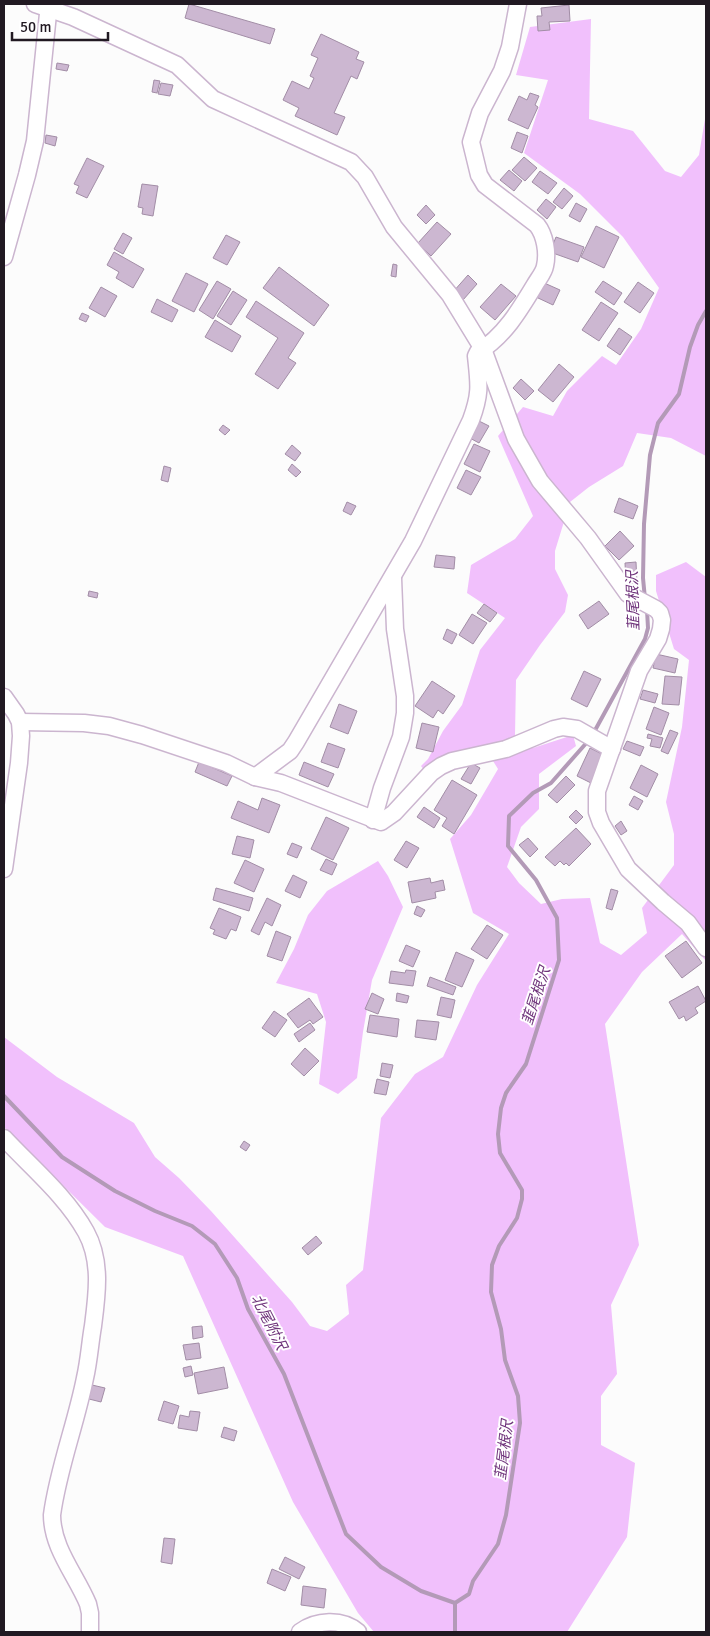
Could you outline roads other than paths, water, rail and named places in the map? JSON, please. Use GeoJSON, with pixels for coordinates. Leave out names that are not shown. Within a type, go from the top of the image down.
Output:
{"type":"FeatureCollection","features":[{"type":"Feature","properties":{"kind":"street"},"geometry":{"type":"LineString","coordinates":[[255,777],[290,751],[413,541],[477,404],[479,388],[476,356],[478,352],[501,334],[527,298],[545,267],[545,241],[543,233],[537,225],[486,185],[479,176],[471,142],[480,114],[502,71],[510,47],[518,4]]}},
{"type":"Feature","properties":{"kind":"street"},"geometry":{"type":"LineString","coordinates":[[4,257],[35,141],[44,5],[177,65],[213,99],[351,162],[365,177],[394,227],[450,295],[482,349],[516,439],[540,481],[588,538],[628,594],[656,609],[660,614],[662,620],[658,639],[639,671],[606,746],[597,791],[597,812],[601,823],[628,868],[688,923],[706,948]]}},
{"type":"Feature","properties":{"kind":"street"},"geometry":{"type":"LineString","coordinates":[[373,820],[404,723],[405,696],[396,629],[393,576]]}},
{"type":"Feature","properties":{"kind":"street"},"geometry":{"type":"LineString","coordinates":[[4,697],[20,722],[19,763],[4,868]]}},
{"type":"Feature","properties":{"kind":"street"},"geometry":{"type":"LineString","coordinates":[[20,722],[84,723],[108,726],[226,763],[255,777],[281,783],[381,822],[394,813],[431,773],[446,764],[506,749],[554,729],[571,728],[584,732],[606,746]]}},
{"type":"Feature","properties":{"kind":"street"},"geometry":{"type":"LineString","coordinates":[[4,1138],[67,1204],[75,1215],[93,1248],[97,1269],[97,1297],[86,1377],[52,1515],[52,1528],[57,1545],[88,1604],[90,1632]]}},
{"type":"Feature","properties":{"kind":"street"},"geometry":{"type":"LineString","coordinates":[[300,1632],[314,1624],[326,1622],[338,1623],[353,1628],[358,1632]]}},
{"type":"Feature","properties":{"kind":"waterway","name":"韮尾根沢"},"geometry":{"type":"LineString","coordinates":[[645,599],[643,578],[644,524],[650,455],[658,423],[679,394],[690,347],[698,325],[706,311]]}},
{"type":"Feature","properties":{"kind":"waterway","name":"韮尾根沢"},"geometry":{"type":"LineString","coordinates":[[593,734],[645,639],[648,628],[647,610]]}},
{"type":"Feature","properties":{"kind":"waterway","name":"韮尾根沢"},"geometry":{"type":"LineString","coordinates":[[455,1603],[469,1594],[473,1581],[498,1544],[506,1515],[520,1423],[518,1396],[505,1360],[501,1329],[491,1292],[492,1265],[499,1246],[517,1218],[522,1199],[522,1190],[500,1153],[498,1134],[501,1108],[506,1093],[526,1064],[559,960],[557,918],[536,880],[508,846],[509,816],[533,793],[551,783],[589,740]]}},
{"type":"Feature","properties":{"kind":"waterway","name":"北尾附沢"},"geometry":{"type":"LineString","coordinates":[[4,1096],[62,1157],[115,1191],[155,1211],[192,1226],[215,1244],[237,1278],[248,1309],[284,1374],[346,1534],[381,1567],[421,1591],[455,1603]]}},
{"type":"Feature","properties":{"kind":"waterway","name":"韮尾根沢"},"geometry":{"type":"LineString","coordinates":[[455,1603],[455,1632]]}}]}
